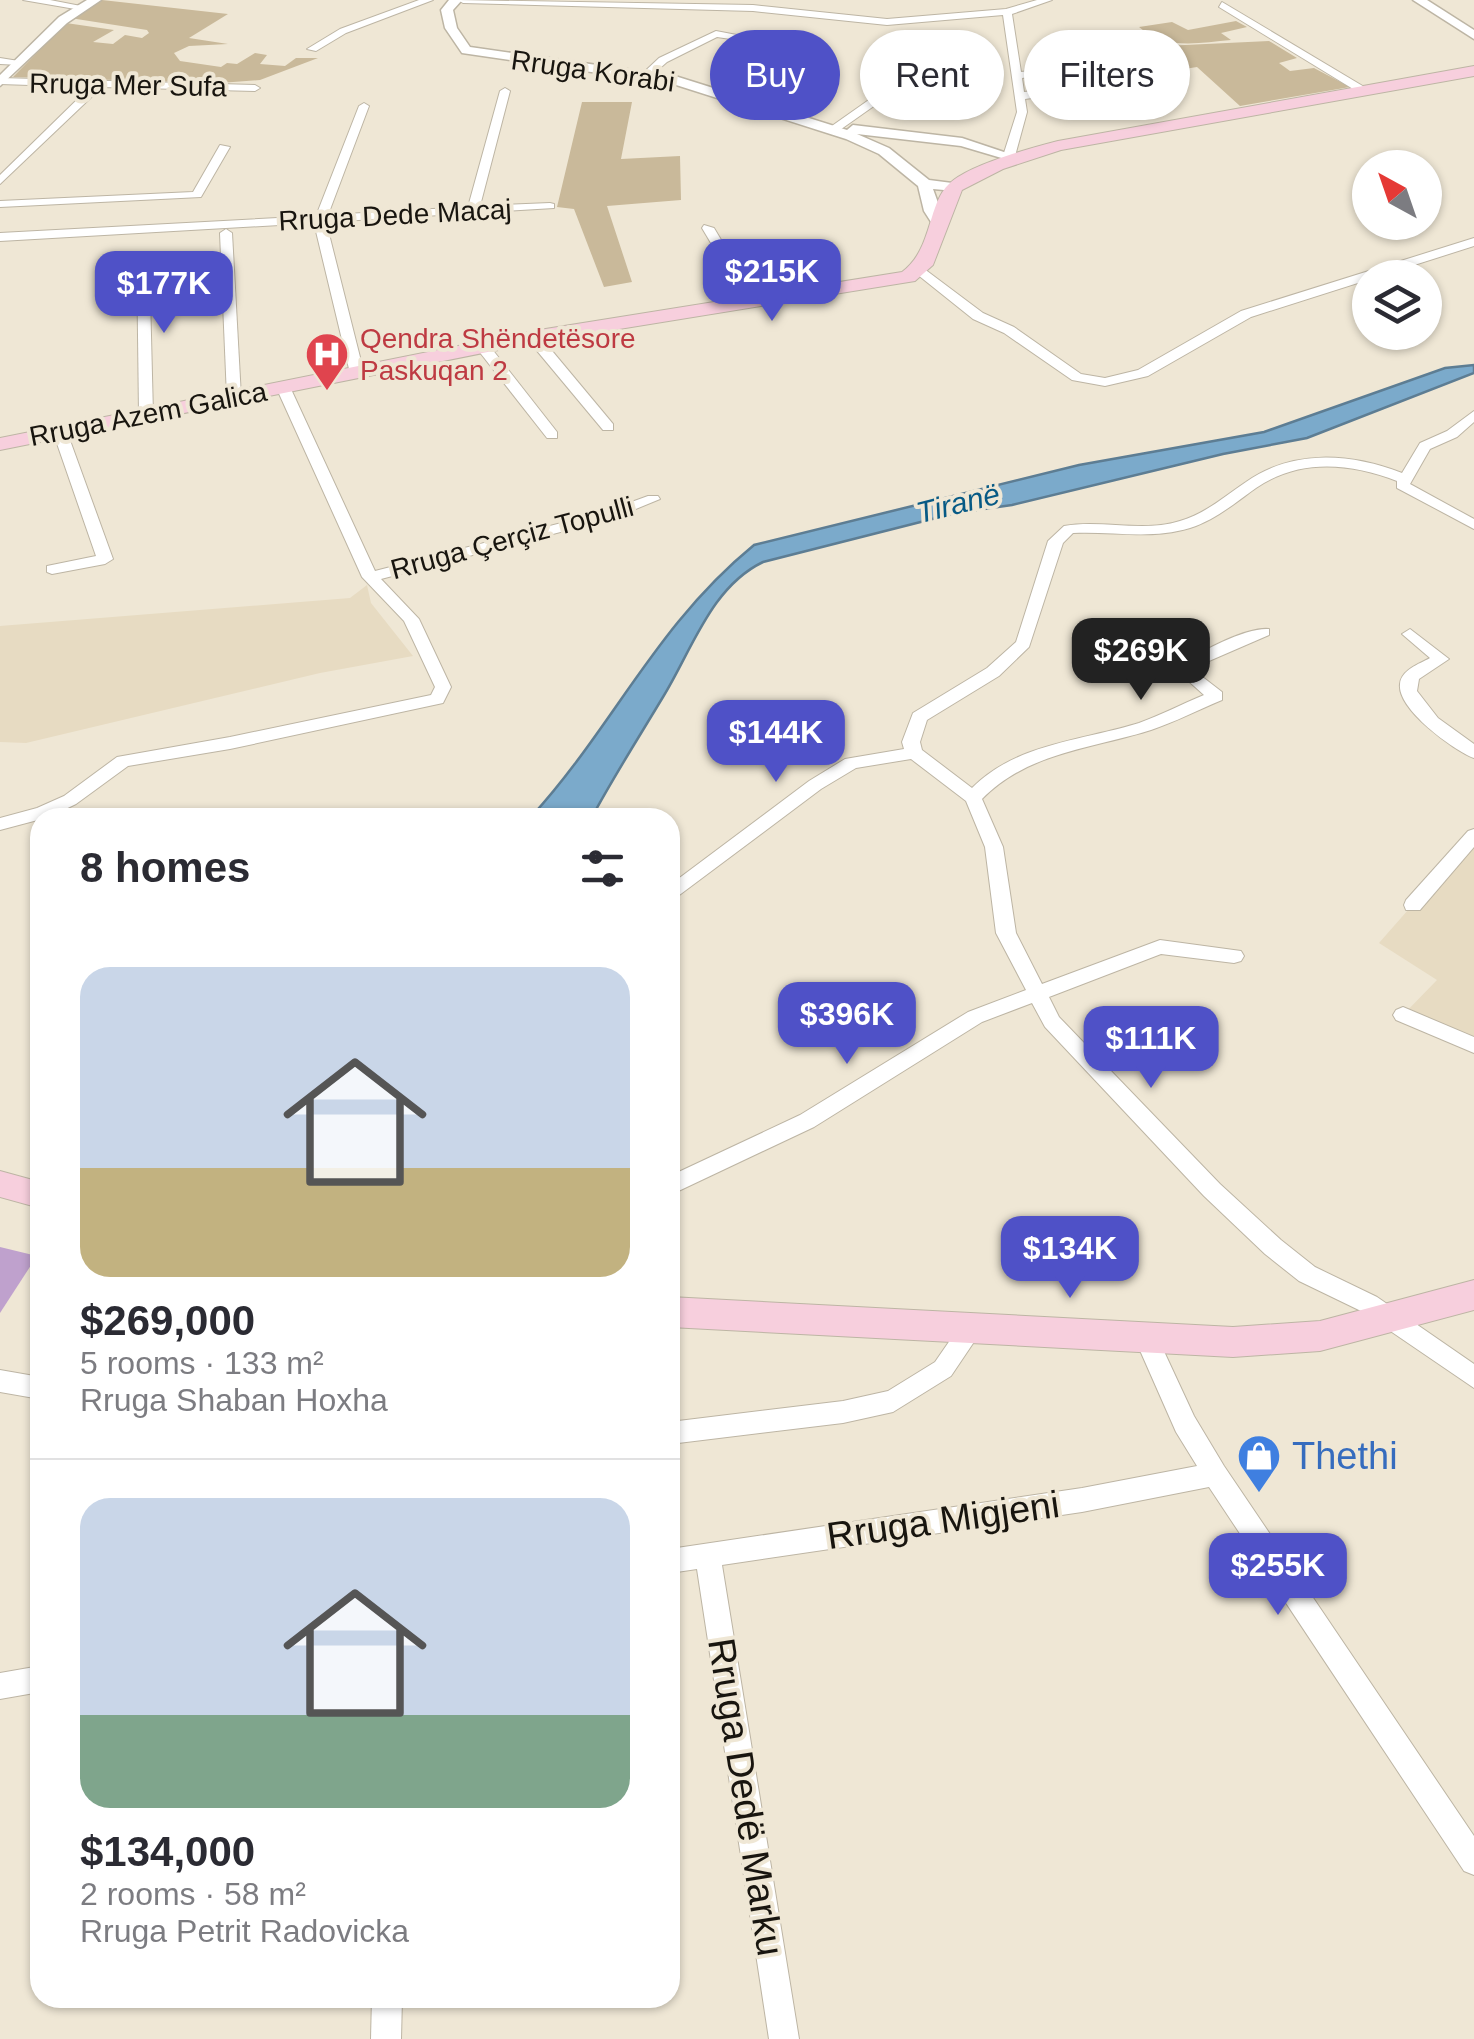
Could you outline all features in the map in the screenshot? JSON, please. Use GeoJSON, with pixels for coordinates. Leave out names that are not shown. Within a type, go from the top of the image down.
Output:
{"type":"FeatureCollection","features":[{"type":"Feature","properties":{"kind":"main road"},"geometry":{"type":"LineString","coordinates":[[919,272],[955,187],[1012,157],[1085,140],[1474,72]]}},
{"type":"Feature","properties":{"kind":"main road","name":"Rruga Azem Galica"},"geometry":{"type":"LineString","coordinates":[[0,444],[532,337],[890,281],[919,272]]}},
{"type":"Feature","properties":{"kind":"main road"},"geometry":{"type":"LineString","coordinates":[[0,1184],[30,1193]]}},
{"type":"Feature","properties":{"kind":"main road"},"geometry":{"type":"LineString","coordinates":[[680,1312],[1233,1342],[1320,1336],[1474,1295]]}},
{"type":"Feature","properties":{"kind":"street"},"geometry":{"type":"LineString","coordinates":[[28,0],[82,7]]}},
{"type":"Feature","properties":{"kind":"street"},"geometry":{"type":"LineString","coordinates":[[0,82],[62,20],[95,0]]}},
{"type":"Feature","properties":{"kind":"street"},"geometry":{"type":"LineString","coordinates":[[312,49],[343,31],[428,0]]}},
{"type":"Feature","properties":{"kind":"street"},"geometry":{"type":"LineString","coordinates":[[460,0],[753,8],[885,17],[1007,12],[1047,0]]}},
{"type":"Feature","properties":{"kind":"street","name":"Rruga Korabi"},"geometry":{"type":"LineString","coordinates":[[460,0],[447,10],[447,20],[466,50],[500,58],[647,74],[833,130]]}},
{"type":"Feature","properties":{"kind":"street"},"geometry":{"type":"LineString","coordinates":[[1419,0],[1474,35]]}},
{"type":"Feature","properties":{"kind":"street"},"geometry":{"type":"LineString","coordinates":[[1222,5],[1362,90]]}},
{"type":"Feature","properties":{"kind":"street"},"geometry":{"type":"LineString","coordinates":[[833,130],[866,129],[942,138],[1012,157],[1022,112],[1007,12]]}},
{"type":"Feature","properties":{"kind":"street"},"geometry":{"type":"LineString","coordinates":[[647,74],[663,60],[710,37]]}},
{"type":"Feature","properties":{"kind":"street"},"geometry":{"type":"LineString","coordinates":[[0,62],[20,62]]}},
{"type":"Feature","properties":{"kind":"street"},"geometry":{"type":"LineString","coordinates":[[1018,76],[1024,75]]}},
{"type":"Feature","properties":{"kind":"street","name":"Rruga Mer Sufa"},"geometry":{"type":"LineString","coordinates":[[0,82],[255,88]]}},
{"type":"Feature","properties":{"kind":"street"},"geometry":{"type":"LineString","coordinates":[[0,181],[99,84]]}},
{"type":"Feature","properties":{"kind":"street"},"geometry":{"type":"LineString","coordinates":[[473,211],[505,91]]}},
{"type":"Feature","properties":{"kind":"street"},"geometry":{"type":"LineString","coordinates":[[1020,96],[1024,96]]}},
{"type":"Feature","properties":{"kind":"street"},"geometry":{"type":"LineString","coordinates":[[357,372],[321,218],[364,106]]}},
{"type":"Feature","properties":{"kind":"street"},"geometry":{"type":"LineString","coordinates":[[833,130],[860,111]]}},
{"type":"Feature","properties":{"kind":"street"},"geometry":{"type":"LineString","coordinates":[[833,130],[877,147],[925,184],[955,187]]}},
{"type":"Feature","properties":{"kind":"street"},"geometry":{"type":"LineString","coordinates":[[0,204],[196,195],[224,147]]}},
{"type":"Feature","properties":{"kind":"street"},"geometry":{"type":"LineString","coordinates":[[925,184],[931,211],[938,222]]}},
{"type":"Feature","properties":{"kind":"street","name":"Rruga Dede Macaj"},"geometry":{"type":"LineString","coordinates":[[0,237],[550,206]]}},
{"type":"Feature","properties":{"kind":"street"},"geometry":{"type":"LineString","coordinates":[[708,228],[752,302]]}},
{"type":"Feature","properties":{"kind":"street"},"geometry":{"type":"LineString","coordinates":[[226,233],[234,397]]}},
{"type":"Feature","properties":{"kind":"street"},"geometry":{"type":"LineString","coordinates":[[919,272],[978,316],[1008,330],[1090,382],[1120,380],[1143,373],[1216,329],[1292,296],[1474,242]]}},
{"type":"Feature","properties":{"kind":"street"},"geometry":{"type":"LineString","coordinates":[[143,256],[146,415]]}},
{"type":"Feature","properties":{"kind":"street"},"geometry":{"type":"LineString","coordinates":[[532,337],[608,427]]}},
{"type":"Feature","properties":{"kind":"street"},"geometry":{"type":"LineString","coordinates":[[482,347],[552,435]]}},
{"type":"Feature","properties":{"kind":"street"},"geometry":{"type":"LineString","coordinates":[[52,808],[70,800],[122,761],[248,740],[437,699],[443,688],[411,619],[370,577],[283,387]]}},
{"type":"Feature","properties":{"kind":"street"},"geometry":{"type":"LineString","coordinates":[[1472,421],[1425,446],[1402,488],[1474,525]]}},
{"type":"Feature","properties":{"kind":"street"},"geometry":{"type":"LineString","coordinates":[[52,568],[105,560],[60,432]]}},
{"type":"Feature","properties":{"kind":"street"},"geometry":{"type":"LineString","coordinates":[[1406,478],[1355,462],[1323,462],[1280,470],[1203,518],[1176,528],[1069,529],[1056,541],[1023,644],[992,672],[920,717],[911,742],[914,753],[972,798],[994,847],[1006,933],[1052,1022],[1119,1096],[1273,1247],[1308,1274],[1390,1318],[1474,1376]]}},
{"type":"Feature","properties":{"kind":"street","name":"Rruga Çerçiz Topulli"},"geometry":{"type":"LineString","coordinates":[[370,577],[609,515],[654,499]]}},
{"type":"Feature","properties":{"kind":"street"},"geometry":{"type":"LineString","coordinates":[[972,798],[986,781],[1026,759],[1149,725],[1216,696],[1192,677],[1192,668],[1203,656],[1263,632]]}},
{"type":"Feature","properties":{"kind":"street"},"geometry":{"type":"LineString","coordinates":[[1410,634],[1441,658],[1411,676],[1408,685],[1412,698],[1434,722],[1474,752]]}},
{"type":"Feature","properties":{"kind":"street"},"geometry":{"type":"LineString","coordinates":[[680,886],[814,785],[851,763],[914,753]]}},
{"type":"Feature","properties":{"kind":"street"},"geometry":{"type":"LineString","coordinates":[[0,824],[30,816]]}},
{"type":"Feature","properties":{"kind":"street"},"geometry":{"type":"LineString","coordinates":[[1413,905],[1474,836]]}},
{"type":"Feature","properties":{"kind":"street"},"geometry":{"type":"LineString","coordinates":[[680,1181],[808,1122],[975,1017],[1038,996],[1133,954],[1160,947],[1234,956]]}},
{"type":"Feature","properties":{"kind":"street"},"geometry":{"type":"LineString","coordinates":[[1402,1015],[1474,1045]]}},
{"type":"Feature","properties":{"kind":"street"},"geometry":{"type":"LineString","coordinates":[[680,1431],[843,1412],[893,1401],[943,1369],[972,1327]]}},
{"type":"Feature","properties":{"kind":"street"},"geometry":{"type":"LineString","coordinates":[[1147,1339],[1184,1424],[1215,1474],[1474,1861]]}},
{"type":"Feature","properties":{"kind":"street"},"geometry":{"type":"LineString","coordinates":[[0,1381],[30,1386]]}},
{"type":"Feature","properties":{"kind":"street","name":"Rruga Migjeni"},"geometry":{"type":"LineString","coordinates":[[680,1559],[1082,1500],[1215,1474]]}},
{"type":"Feature","properties":{"kind":"street","name":"Rruga Dedë Marku"},"geometry":{"type":"LineString","coordinates":[[708,1554],[784,2039]]}},
{"type":"Feature","properties":{"kind":"street"},"geometry":{"type":"LineString","coordinates":[[0,1686],[30,1681]]}},
{"type":"Feature","properties":{"kind":"street"},"geometry":{"type":"LineString","coordinates":[[386,2039],[387,2008]]}},
{"type":"Feature","properties":{"kind":"shaded area"},"geometry":{"type":"Polygon","coordinates":[[[102,0],[228,14],[189,38],[228,44],[189,46],[174,53],[180,61],[221,67],[237,64],[255,53],[267,55],[260,64],[285,66],[296,58],[318,58],[260,80],[220,83],[13,77],[66,23],[114,30],[93,42],[113,44],[125,35],[142,38],[149,33],[70,18],[102,0]]]}},
{"type":"Feature","properties":{"kind":"shaded area"},"geometry":{"type":"Polygon","coordinates":[[[1236,21],[1247,27],[1221,33],[1231,40],[1194,43],[1190,43],[1188,30],[1236,21]]]}},
{"type":"Feature","properties":{"kind":"shaded area"},"geometry":{"type":"Polygon","coordinates":[[[1172,22],[1188,30],[1139,27],[1172,22]]]}},
{"type":"Feature","properties":{"kind":"shaded area"},"geometry":{"type":"Polygon","coordinates":[[[1269,41],[1297,58],[1279,63],[1290,71],[1314,68],[1350,87],[1240,106],[1197,67],[1190,68],[1190,45],[1269,41]]]}},
{"type":"Feature","properties":{"kind":"shaded area"},"geometry":{"type":"Polygon","coordinates":[[[582,102],[632,102],[621,159],[680,156],[681,200],[607,206],[632,282],[604,287],[574,209],[557,207],[582,102]]]}},
{"type":"Feature","properties":{"kind":"shaded area"},"geometry":{"type":"Polygon","coordinates":[[[367,585],[371,603],[413,656],[320,673],[26,743],[0,742],[0,626],[350,598],[367,585]]]}},
{"type":"Feature","properties":{"kind":"shaded area"},"geometry":{"type":"Polygon","coordinates":[[[1474,835],[1474,1045],[1403,1015],[1437,980],[1379,943],[1474,835]]]}},
{"type":"Feature","properties":{"kind":"water","name":"Tiranë"},"geometry":{"type":"Polygon","coordinates":[[[1474,365],[1474,373],[1307,438],[1223,454],[1012,505],[956,513],[763,562],[745,573],[716,603],[597,808],[539,808],[689,609],[754,545],[1079,465],[1264,432],[1445,368],[1474,365]]]}},
{"type":"Feature","properties":{"kind":"building"},"geometry":{"type":"Polygon","coordinates":[[[0,1247],[30,1254],[30,1267],[0,1313],[0,1247]]]}},
{"type":"Feature","properties":{"kind":"place","name":"Qendra Shëndetësore Paskuqan 2"},"geometry":{"type":"Point","coordinates":[327,392]}},
{"type":"Feature","properties":{"kind":"place","name":"Thethi"},"geometry":{"type":"Point","coordinates":[1259,1494]}}]}
